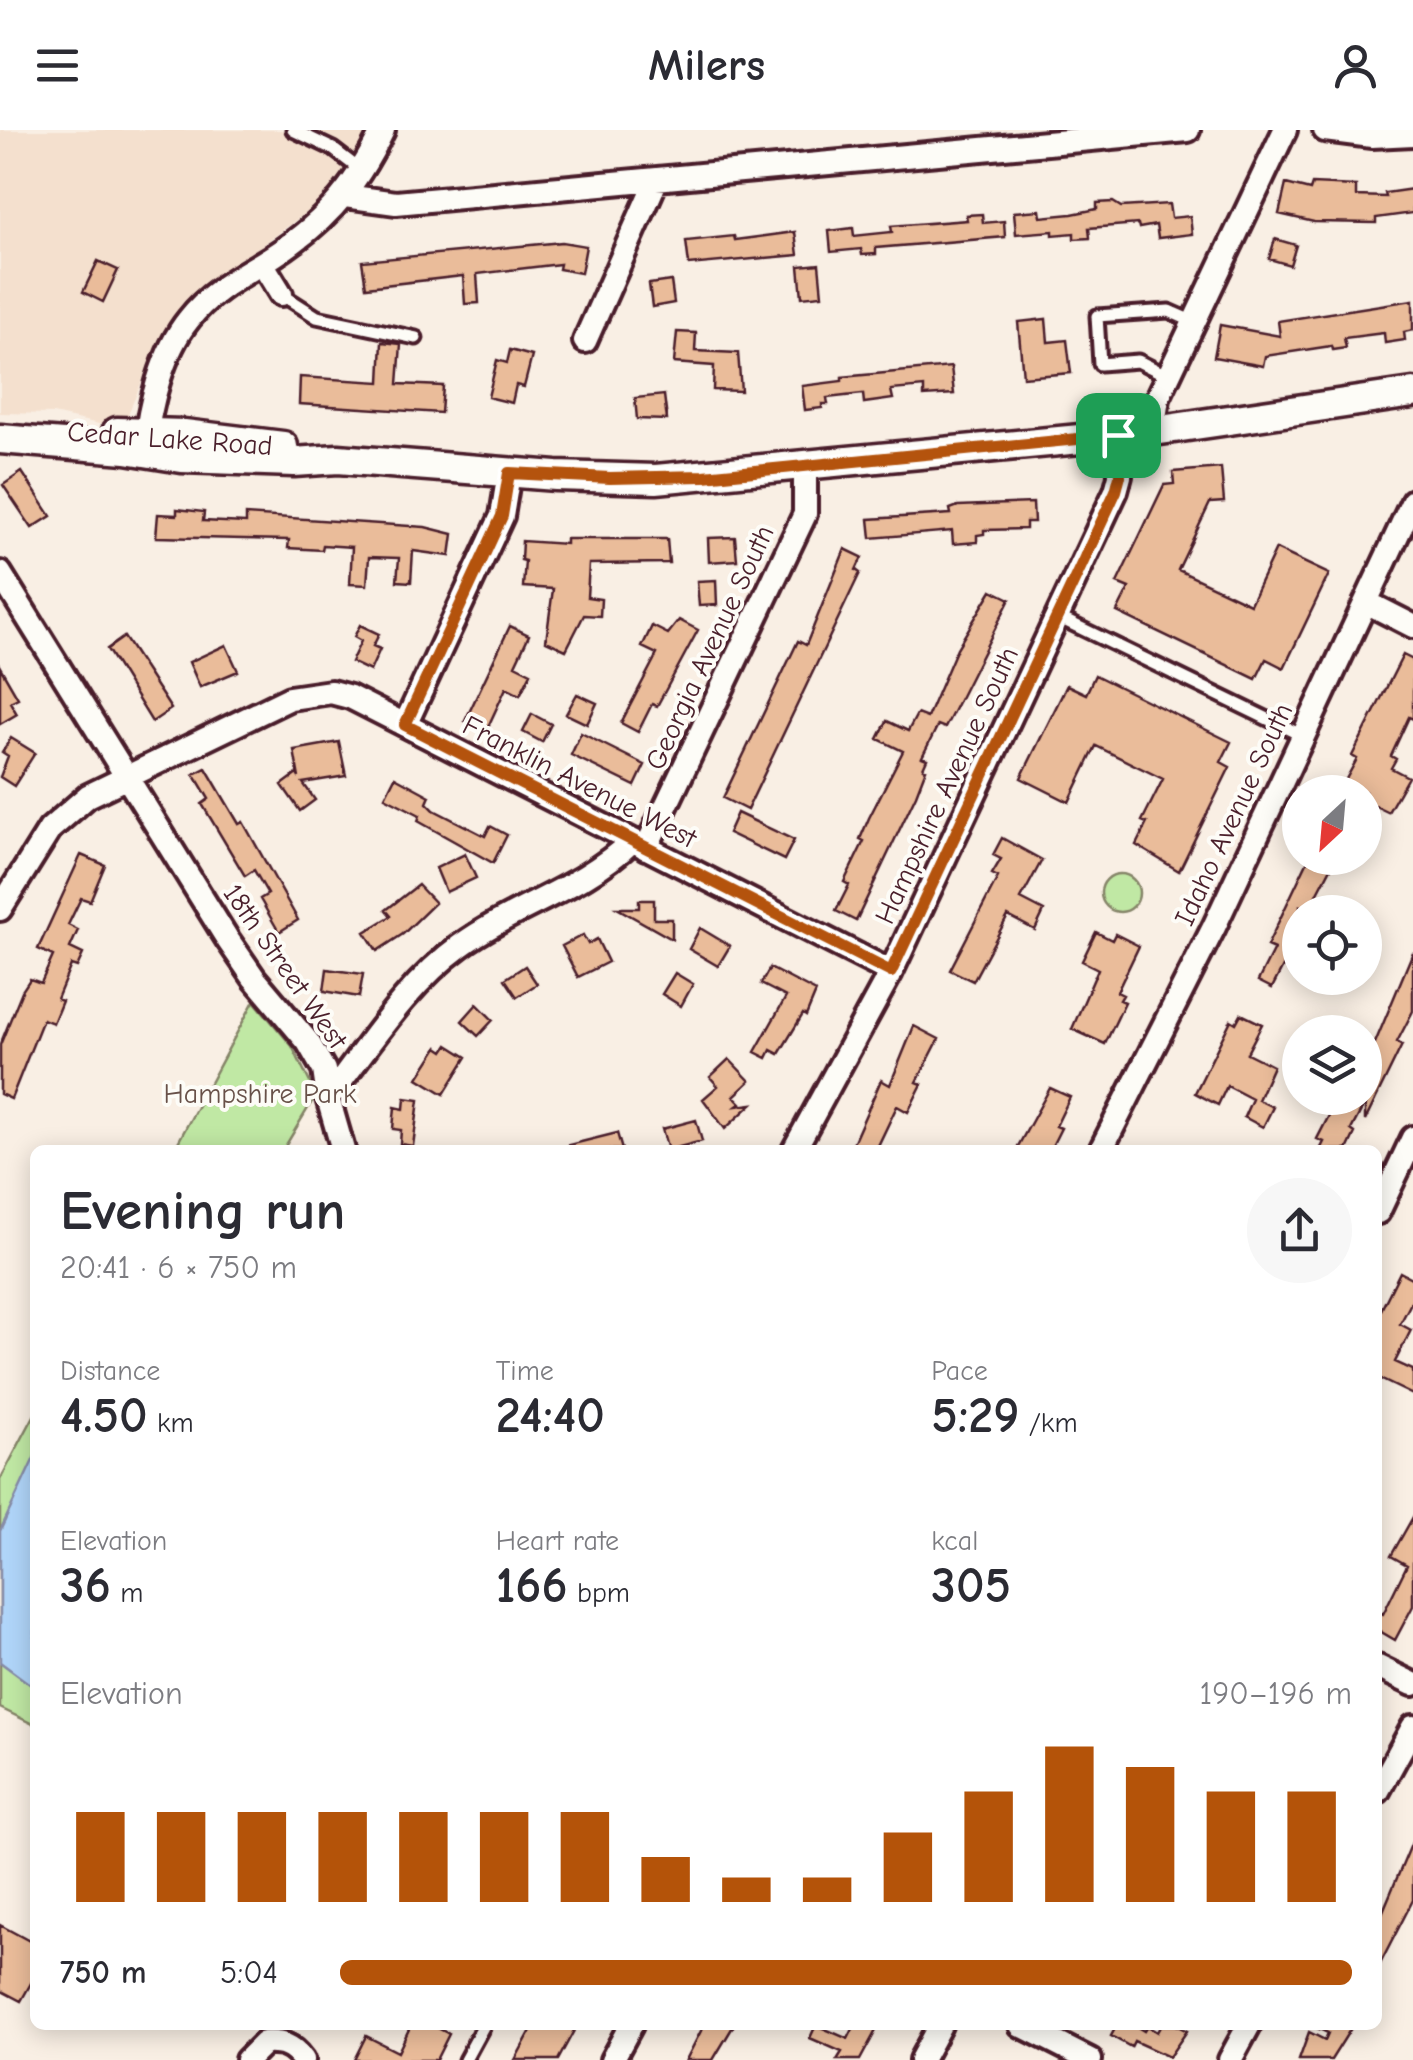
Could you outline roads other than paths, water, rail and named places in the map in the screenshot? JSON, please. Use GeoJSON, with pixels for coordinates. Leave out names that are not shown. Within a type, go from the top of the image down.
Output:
{"type":"FeatureCollection","features":[{"type":"Feature","properties":{"kind":"street"},"geometry":{"type":"LineString","coordinates":[[146,442],[149,416],[180,330],[230,281],[298,239],[345,196],[383,130]]}},
{"type":"Feature","properties":{"kind":"street"},"geometry":{"type":"LineString","coordinates":[[345,196],[396,204],[1188,130]]}},
{"type":"Feature","properties":{"kind":"street"},"geometry":{"type":"LineString","coordinates":[[1153,432],[1158,398],[1284,130]]}},
{"type":"Feature","properties":{"kind":"street"},"geometry":{"type":"LineString","coordinates":[[1325,130],[1372,136],[1413,134]]}},
{"type":"Feature","properties":{"kind":"street"},"geometry":{"type":"LineString","coordinates":[[585,341],[656,182]]}},
{"type":"Feature","properties":{"kind":"street"},"geometry":{"type":"LineString","coordinates":[[262,263],[281,294]]}},
{"type":"Feature","properties":{"kind":"street","name":"Cedar Lake Road"},"geometry":{"type":"LineString","coordinates":[[0,426],[146,442],[182,458],[294,462],[338,458],[509,473],[656,479],[1153,432],[1413,393]]}},
{"type":"Feature","properties":{"kind":"street","name":"Hampshire Avenue South"},"geometry":{"type":"LineString","coordinates":[[797,1145],[891,972],[1116,491],[1120,476],[1118,435]]}},
{"type":"Feature","properties":{"kind":"street","name":"Cedar Lake Road"},"geometry":{"type":"LineString","coordinates":[[0,439],[146,442]]}},
{"type":"Feature","properties":{"kind":"street","name":"Georgia Avenue South"},"geometry":{"type":"LineString","coordinates":[[328,1098],[436,965],[486,928],[639,845],[806,514],[805,467]]}},
{"type":"Feature","properties":{"kind":"street"},"geometry":{"type":"LineString","coordinates":[[405,725],[502,516],[509,473]]}},
{"type":"Feature","properties":{"kind":"street","name":"Idaho Avenue South"},"geometry":{"type":"LineString","coordinates":[[1104,1145],[1214,927],[1413,501]]}},
{"type":"Feature","properties":{"kind":"street"},"geometry":{"type":"LineString","coordinates":[[0,574],[126,775]]}},
{"type":"Feature","properties":{"kind":"street"},"geometry":{"type":"LineString","coordinates":[[1366,602],[1413,626]]}},
{"type":"Feature","properties":{"kind":"street","name":"Franklin Avenue West"},"geometry":{"type":"LineString","coordinates":[[0,910],[36,848],[65,813],[126,775],[309,692],[331,692],[350,697],[891,972]]}},
{"type":"Feature","properties":{"kind":"street","name":"18th Street West"},"geometry":{"type":"LineString","coordinates":[[126,775],[254,978],[308,1042],[324,1070],[342,1145]]}},
{"type":"Feature","properties":{"kind":"street"},"geometry":{"type":"LineString","coordinates":[[1382,1204],[1413,1138]]}},
{"type":"Feature","properties":{"kind":"street"},"geometry":{"type":"LineString","coordinates":[[1382,1669],[1413,1684]]}},
{"type":"Feature","properties":{"kind":"street"},"geometry":{"type":"LineString","coordinates":[[1382,1785],[1413,1727]]}},
{"type":"Feature","properties":{"kind":"street"},"geometry":{"type":"LineString","coordinates":[[612,2060],[629,2030]]}},
{"type":"Feature","properties":{"kind":"street"},"geometry":{"type":"LineString","coordinates":[[920,2060],[937,2030]]}},
{"type":"Feature","properties":{"kind":"street"},"geometry":{"type":"LineString","coordinates":[[1030,2030],[1090,2060]]}},
{"type":"Feature","properties":{"kind":"street"},"geometry":{"type":"LineString","coordinates":[[1230,2060],[1246,2030]]}},
{"type":"Feature","properties":{"kind":"street"},"geometry":{"type":"LineString","coordinates":[[248,2060],[250,2053],[264,2043],[280,2042],[296,2049],[304,2060]]}},
{"type":"Feature","properties":{"kind":"lane"},"geometry":{"type":"LineString","coordinates":[[294,130],[333,149],[362,172]]}},
{"type":"Feature","properties":{"kind":"lane"},"geometry":{"type":"LineString","coordinates":[[281,294],[317,317],[416,338]]}},
{"type":"Feature","properties":{"kind":"lane"},"geometry":{"type":"LineString","coordinates":[[1168,376],[1138,361],[1100,364],[1096,316],[1169,311],[1194,322]]}},
{"type":"Feature","properties":{"kind":"lane"},"geometry":{"type":"LineString","coordinates":[[1058,617],[1303,736]]}},
{"type":"Feature","properties":{"kind":"lane"},"geometry":{"type":"LineString","coordinates":[[465,2060],[481,2030]]}},
{"type":"Feature","properties":{"kind":"water"},"geometry":{"type":"Polygon","coordinates":[[[30,1467],[30,1684],[0,1662],[0,1531],[30,1467]]]}},
{"type":"Feature","properties":{"kind":"park label","name":"Hampshire Park"},"geometry":{"type":"Point","coordinates":[260,1093]}}]}
